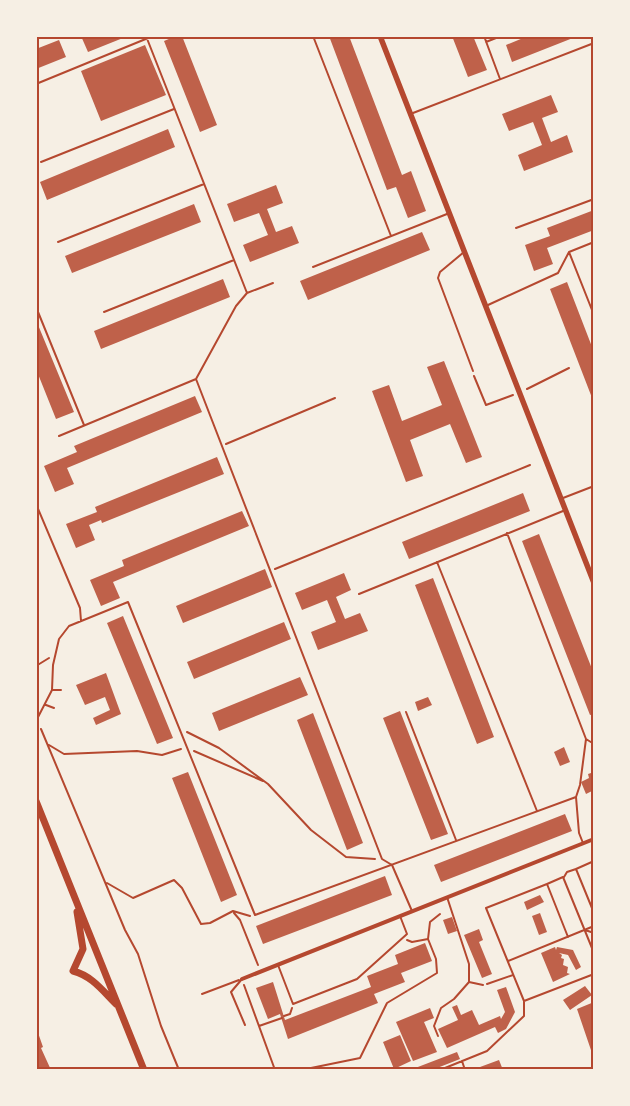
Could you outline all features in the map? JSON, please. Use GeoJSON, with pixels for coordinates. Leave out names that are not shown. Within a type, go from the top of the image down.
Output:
{"type":"FeatureCollection","features":[{"type":"Feature","properties":{"kind":"highway"},"geometry":{"type":"LineString","coordinates":[[36,801],[144,1070]]}},
{"type":"Feature","properties":{"kind":"highway"},"geometry":{"type":"LineString","coordinates":[[71,889],[81,931],[83,949],[73,971],[83,974],[94,981],[119,1008]]}},
{"type":"Feature","properties":{"kind":"main road"},"geometry":{"type":"LineString","coordinates":[[380,36],[594,583]]}},
{"type":"Feature","properties":{"kind":"street"},"geometry":{"type":"LineString","coordinates":[[242,979],[594,839]]}},
{"type":"Feature","properties":{"kind":"lane"},"geometry":{"type":"LineString","coordinates":[[36,84],[153,36]]}},
{"type":"Feature","properties":{"kind":"lane"},"geometry":{"type":"LineString","coordinates":[[313,36],[391,236]]}},
{"type":"Feature","properties":{"kind":"lane"},"geometry":{"type":"LineString","coordinates":[[484,36],[500,79]]}},
{"type":"Feature","properties":{"kind":"lane"},"geometry":{"type":"LineString","coordinates":[[486,42],[501,36]]}},
{"type":"Feature","properties":{"kind":"lane"},"geometry":{"type":"LineString","coordinates":[[147,37],[247,293]]}},
{"type":"Feature","properties":{"kind":"lane"},"geometry":{"type":"LineString","coordinates":[[410,114],[594,44]]}},
{"type":"Feature","properties":{"kind":"lane"},"geometry":{"type":"LineString","coordinates":[[41,162],[174,109]]}},
{"type":"Feature","properties":{"kind":"lane"},"geometry":{"type":"LineString","coordinates":[[58,242],[204,184]]}},
{"type":"Feature","properties":{"kind":"lane"},"geometry":{"type":"LineString","coordinates":[[313,267],[449,213]]}},
{"type":"Feature","properties":{"kind":"lane"},"geometry":{"type":"LineString","coordinates":[[486,306],[558,273],[569,252],[594,242]]}},
{"type":"Feature","properties":{"kind":"lane"},"geometry":{"type":"LineString","coordinates":[[464,252],[440,272],[438,278],[472,371]]}},
{"type":"Feature","properties":{"kind":"lane"},"geometry":{"type":"LineString","coordinates":[[569,252],[594,314]]}},
{"type":"Feature","properties":{"kind":"lane"},"geometry":{"type":"LineString","coordinates":[[104,312],[234,260]]}},
{"type":"Feature","properties":{"kind":"lane"},"geometry":{"type":"LineString","coordinates":[[59,436],[196,379],[236,306],[247,293],[273,282]]}},
{"type":"Feature","properties":{"kind":"lane"},"geometry":{"type":"LineString","coordinates":[[36,307],[84,425]]}},
{"type":"Feature","properties":{"kind":"lane"},"geometry":{"type":"LineString","coordinates":[[196,379],[382,859],[392,865],[412,911]]}},
{"type":"Feature","properties":{"kind":"lane"},"geometry":{"type":"LineString","coordinates":[[561,499],[594,486]]}},
{"type":"Feature","properties":{"kind":"lane"},"geometry":{"type":"LineString","coordinates":[[36,504],[80,608],[81,621]]}},
{"type":"Feature","properties":{"kind":"lane"},"geometry":{"type":"LineString","coordinates":[[359,594],[565,510]]}},
{"type":"Feature","properties":{"kind":"lane"},"geometry":{"type":"LineString","coordinates":[[507,533],[586,739],[580,784],[576,797],[579,833],[583,843]]}},
{"type":"Feature","properties":{"kind":"lane"},"geometry":{"type":"LineString","coordinates":[[437,562],[537,811]]}},
{"type":"Feature","properties":{"kind":"lane"},"geometry":{"type":"LineString","coordinates":[[36,720],[46,705],[52,690],[55,655],[59,639],[70,626],[128,602],[254,916],[576,797]]}},
{"type":"Feature","properties":{"kind":"lane"},"geometry":{"type":"LineString","coordinates":[[52,690],[61,690]]}},
{"type":"Feature","properties":{"kind":"lane"},"geometry":{"type":"LineString","coordinates":[[46,705],[54,708]]}},
{"type":"Feature","properties":{"kind":"lane"},"geometry":{"type":"LineString","coordinates":[[406,712],[456,840]]}},
{"type":"Feature","properties":{"kind":"lane"},"geometry":{"type":"LineString","coordinates":[[586,739],[594,744]]}},
{"type":"Feature","properties":{"kind":"lane"},"geometry":{"type":"LineString","coordinates":[[438,1036],[434,1026],[441,1008],[454,999],[469,982],[469,964],[447,898]]}},
{"type":"Feature","properties":{"kind":"lane"},"geometry":{"type":"LineString","coordinates":[[278,964],[293,1004],[357,979],[407,934],[400,916]]}},
{"type":"Feature","properties":{"kind":"lane"},"geometry":{"type":"LineString","coordinates":[[202,994],[242,979]]}},
{"type":"Feature","properties":{"kind":"lane"},"geometry":{"type":"LineString","coordinates":[[242,979],[231,992],[245,1024]]}},
{"type":"Feature","properties":{"kind":"lane"},"geometry":{"type":"LineString","coordinates":[[469,982],[483,986]]}},
{"type":"Feature","properties":{"kind":"path"},"geometry":{"type":"LineString","coordinates":[[516,228],[594,199]]}},
{"type":"Feature","properties":{"kind":"path"},"geometry":{"type":"LineString","coordinates":[[472,371],[486,405],[520,393],[569,368]]}},
{"type":"Feature","properties":{"kind":"path"},"geometry":{"type":"LineString","coordinates":[[222,446],[335,398]]}},
{"type":"Feature","properties":{"kind":"path"},"geometry":{"type":"LineString","coordinates":[[270,571],[530,465]]}},
{"type":"Feature","properties":{"kind":"path"},"geometry":{"type":"LineString","coordinates":[[36,666],[55,655]]}},
{"type":"Feature","properties":{"kind":"path"},"geometry":{"type":"LineString","coordinates":[[179,728],[218,748],[268,784],[311,830],[346,857],[382,859]]}},
{"type":"Feature","properties":{"kind":"path"},"geometry":{"type":"LineString","coordinates":[[41,730],[138,954],[161,1026],[179,1070]]}},
{"type":"Feature","properties":{"kind":"path"},"geometry":{"type":"LineString","coordinates":[[49,745],[64,754],[137,751],[162,755],[186,747],[268,784]]}},
{"type":"Feature","properties":{"kind":"path"},"geometry":{"type":"LineString","coordinates":[[440,1070],[487,1051],[524,1016],[524,1001],[486,908],[564,877],[567,872],[594,861]]}},
{"type":"Feature","properties":{"kind":"path"},"geometry":{"type":"LineString","coordinates":[[576,868],[594,912]]}},
{"type":"Feature","properties":{"kind":"path"},"geometry":{"type":"LineString","coordinates":[[564,877],[594,953]]}},
{"type":"Feature","properties":{"kind":"path"},"geometry":{"type":"LineString","coordinates":[[106,882],[133,898],[174,880],[182,888],[201,924],[210,923],[233,912],[254,916]]}},
{"type":"Feature","properties":{"kind":"path"},"geometry":{"type":"LineString","coordinates":[[547,884],[568,937]]}},
{"type":"Feature","properties":{"kind":"path"},"geometry":{"type":"LineString","coordinates":[[233,912],[240,920],[261,971]]}},
{"type":"Feature","properties":{"kind":"path"},"geometry":{"type":"LineString","coordinates":[[242,979],[275,1070],[311,1068],[360,1058],[387,1004],[436,972],[436,959],[428,939],[430,922],[440,914]]}},
{"type":"Feature","properties":{"kind":"path"},"geometry":{"type":"LineString","coordinates":[[508,961],[594,926]]}},
{"type":"Feature","properties":{"kind":"path"},"geometry":{"type":"LineString","coordinates":[[585,930],[594,933]]}},
{"type":"Feature","properties":{"kind":"path"},"geometry":{"type":"LineString","coordinates":[[403,938],[412,942],[428,939]]}},
{"type":"Feature","properties":{"kind":"path"},"geometry":{"type":"LineString","coordinates":[[524,1001],[594,974]]}},
{"type":"Feature","properties":{"kind":"path"},"geometry":{"type":"LineString","coordinates":[[483,986],[514,975]]}},
{"type":"Feature","properties":{"kind":"path"},"geometry":{"type":"LineString","coordinates":[[259,1026],[290,1014],[293,1004]]}},
{"type":"Feature","properties":{"kind":"path"},"geometry":{"type":"LineString","coordinates":[[462,1061],[465,1070]]}},
{"type":"Feature","properties":{"kind":"building"},"geometry":{"type":"Polygon","coordinates":[[[81,36],[128,36],[88,52],[81,36]]]}},
{"type":"Feature","properties":{"kind":"building"},"geometry":{"type":"Polygon","coordinates":[[[176,36],[182,36],[217,125],[200,132],[164,41],[176,36]]]}},
{"type":"Feature","properties":{"kind":"building"},"geometry":{"type":"Polygon","coordinates":[[[329,36],[349,36],[402,175],[411,171],[426,211],[408,218],[396,187],[387,190],[329,36]]]}},
{"type":"Feature","properties":{"kind":"building"},"geometry":{"type":"Polygon","coordinates":[[[452,36],[473,36],[487,70],[468,77],[452,36]]]}},
{"type":"Feature","properties":{"kind":"building"},"geometry":{"type":"Polygon","coordinates":[[[528,36],[578,36],[512,62],[506,45],[528,36]]]}},
{"type":"Feature","properties":{"kind":"building"},"geometry":{"type":"Polygon","coordinates":[[[59,40],[66,57],[36,69],[36,49],[59,40]]]}},
{"type":"Feature","properties":{"kind":"building"},"geometry":{"type":"Polygon","coordinates":[[[145,45],[166,95],[101,121],[81,71],[145,45]]]}},
{"type":"Feature","properties":{"kind":"building"},"geometry":{"type":"Polygon","coordinates":[[[551,95],[558,112],[542,118],[551,142],[567,135],[573,152],[524,171],[518,155],[542,145],[533,122],[509,131],[502,114],[551,95]]]}},
{"type":"Feature","properties":{"kind":"building"},"geometry":{"type":"Polygon","coordinates":[[[168,129],[175,147],[47,200],[40,182],[168,129]]]}},
{"type":"Feature","properties":{"kind":"building"},"geometry":{"type":"Polygon","coordinates":[[[276,185],[283,203],[267,209],[276,232],[292,226],[299,243],[250,262],[243,245],[268,235],[259,213],[234,222],[227,204],[276,185]]]}},
{"type":"Feature","properties":{"kind":"building"},"geometry":{"type":"Polygon","coordinates":[[[194,204],[201,222],[72,273],[65,256],[194,204]]]}},
{"type":"Feature","properties":{"kind":"building"},"geometry":{"type":"Polygon","coordinates":[[[594,210],[594,230],[547,248],[553,264],[534,271],[525,245],[550,236],[547,228],[594,210]]]}},
{"type":"Feature","properties":{"kind":"building"},"geometry":{"type":"Polygon","coordinates":[[[422,232],[430,250],[308,300],[300,281],[422,232]]]}},
{"type":"Feature","properties":{"kind":"building"},"geometry":{"type":"Polygon","coordinates":[[[223,279],[230,297],[101,349],[94,331],[223,279]]]}},
{"type":"Feature","properties":{"kind":"building"},"geometry":{"type":"Polygon","coordinates":[[[567,282],[594,352],[594,403],[550,289],[567,282]]]}},
{"type":"Feature","properties":{"kind":"building"},"geometry":{"type":"Polygon","coordinates":[[[36,320],[74,412],[56,419],[36,369],[36,320]]]}},
{"type":"Feature","properties":{"kind":"building"},"geometry":{"type":"Polygon","coordinates":[[[444,361],[482,457],[466,463],[450,424],[410,440],[423,476],[406,482],[372,391],[389,385],[402,421],[442,405],[427,367],[444,361]]]}},
{"type":"Feature","properties":{"kind":"building"},"geometry":{"type":"Polygon","coordinates":[[[195,396],[202,412],[67,468],[74,484],[55,492],[44,466],[77,452],[74,446],[195,396]]]}},
{"type":"Feature","properties":{"kind":"building"},"geometry":{"type":"Polygon","coordinates":[[[217,457],[224,474],[102,523],[101,520],[89,525],[95,540],[76,548],[66,524],[97,512],[95,507],[217,457]]]}},
{"type":"Feature","properties":{"kind":"building"},"geometry":{"type":"Polygon","coordinates":[[[523,493],[530,511],[409,559],[402,542],[523,493]]]}},
{"type":"Feature","properties":{"kind":"building"},"geometry":{"type":"Polygon","coordinates":[[[242,511],[249,526],[113,582],[120,598],[101,606],[90,580],[124,566],[122,560],[242,511]]]}},
{"type":"Feature","properties":{"kind":"building"},"geometry":{"type":"Polygon","coordinates":[[[539,534],[594,674],[594,714],[590,715],[522,541],[539,534]]]}},
{"type":"Feature","properties":{"kind":"building"},"geometry":{"type":"Polygon","coordinates":[[[265,569],[272,587],[183,623],[176,606],[265,569]]]}},
{"type":"Feature","properties":{"kind":"building"},"geometry":{"type":"Polygon","coordinates":[[[344,573],[351,590],[336,597],[345,619],[360,613],[368,631],[318,650],[311,632],[336,622],[327,600],[302,610],[295,593],[344,573]]]}},
{"type":"Feature","properties":{"kind":"building"},"geometry":{"type":"Polygon","coordinates":[[[433,578],[494,737],[477,744],[415,585],[433,578]]]}},
{"type":"Feature","properties":{"kind":"building"},"geometry":{"type":"Polygon","coordinates":[[[123,616],[173,738],[157,744],[107,623],[123,616]]]}},
{"type":"Feature","properties":{"kind":"building"},"geometry":{"type":"Polygon","coordinates":[[[284,622],[291,639],[194,679],[187,662],[284,622]]]}},
{"type":"Feature","properties":{"kind":"building"},"geometry":{"type":"Polygon","coordinates":[[[106,673],[121,714],[96,725],[93,718],[110,710],[105,697],[85,705],[76,685],[106,673]]]}},
{"type":"Feature","properties":{"kind":"building"},"geometry":{"type":"Polygon","coordinates":[[[300,677],[308,695],[219,731],[212,713],[300,677]]]}},
{"type":"Feature","properties":{"kind":"building"},"geometry":{"type":"Polygon","coordinates":[[[428,697],[432,705],[418,711],[415,702],[428,697]]]}},
{"type":"Feature","properties":{"kind":"building"},"geometry":{"type":"Polygon","coordinates":[[[400,711],[448,834],[431,840],[383,718],[400,711]]]}},
{"type":"Feature","properties":{"kind":"building"},"geometry":{"type":"Polygon","coordinates":[[[313,713],[363,843],[347,850],[297,720],[313,713]]]}},
{"type":"Feature","properties":{"kind":"building"},"geometry":{"type":"Polygon","coordinates":[[[564,747],[570,762],[560,766],[554,752],[564,747]]]}},
{"type":"Feature","properties":{"kind":"building"},"geometry":{"type":"Polygon","coordinates":[[[188,772],[237,895],[221,902],[172,778],[188,772]]]}},
{"type":"Feature","properties":{"kind":"building"},"geometry":{"type":"Polygon","coordinates":[[[594,772],[594,790],[586,794],[581,782],[589,778],[588,774],[594,772]]]}},
{"type":"Feature","properties":{"kind":"building"},"geometry":{"type":"Polygon","coordinates":[[[565,814],[572,831],[441,882],[434,865],[565,814]]]}},
{"type":"Feature","properties":{"kind":"building"},"geometry":{"type":"Polygon","coordinates":[[[385,876],[392,895],[263,944],[256,926],[385,876]]]}},
{"type":"Feature","properties":{"kind":"building"},"geometry":{"type":"Polygon","coordinates":[[[540,895],[544,902],[527,910],[524,902],[540,895]]]}},
{"type":"Feature","properties":{"kind":"building"},"geometry":{"type":"Polygon","coordinates":[[[540,913],[547,932],[539,935],[532,916],[540,913]]]}},
{"type":"Feature","properties":{"kind":"building"},"geometry":{"type":"Polygon","coordinates":[[[452,917],[457,931],[448,934],[443,920],[452,917]]]}},
{"type":"Feature","properties":{"kind":"building"},"geometry":{"type":"Polygon","coordinates":[[[479,929],[483,940],[479,942],[492,974],[482,978],[464,935],[479,929]]]}},
{"type":"Feature","properties":{"kind":"building"},"geometry":{"type":"Polygon","coordinates":[[[425,943],[432,961],[401,973],[405,982],[374,994],[378,1003],[288,1039],[280,1014],[268,1019],[256,988],[273,982],[285,1020],[371,987],[367,976],[398,964],[395,955],[425,943]]]}},
{"type":"Feature","properties":{"kind":"building"},"geometry":{"type":"Polygon","coordinates":[[[555,947],[556,950],[557,947],[573,950],[581,967],[576,970],[568,955],[559,953],[562,955],[561,958],[564,959],[563,965],[568,967],[567,973],[570,974],[553,982],[541,953],[555,947]]]}},
{"type":"Feature","properties":{"kind":"building"},"geometry":{"type":"Polygon","coordinates":[[[585,986],[592,995],[570,1010],[563,1000],[585,986]]]}},
{"type":"Feature","properties":{"kind":"building"},"geometry":{"type":"Polygon","coordinates":[[[506,987],[515,1012],[506,1029],[498,1033],[495,1027],[447,1048],[438,1029],[458,1020],[452,1007],[457,1005],[461,1015],[472,1010],[479,1025],[500,1016],[501,1019],[505,1012],[497,990],[506,987]]]}},
{"type":"Feature","properties":{"kind":"building"},"geometry":{"type":"Polygon","coordinates":[[[594,1002],[594,1056],[593,1056],[577,1009],[594,1002]]]}},
{"type":"Feature","properties":{"kind":"building"},"geometry":{"type":"Polygon","coordinates":[[[430,1008],[434,1018],[424,1022],[437,1052],[413,1061],[396,1022],[430,1008]]]}},
{"type":"Feature","properties":{"kind":"building"},"geometry":{"type":"Polygon","coordinates":[[[36,1027],[43,1047],[41,1048],[51,1070],[36,1070],[36,1027]]]}},
{"type":"Feature","properties":{"kind":"building"},"geometry":{"type":"Polygon","coordinates":[[[400,1035],[411,1061],[394,1069],[383,1042],[400,1035]]]}},
{"type":"Feature","properties":{"kind":"building"},"geometry":{"type":"Polygon","coordinates":[[[457,1052],[460,1059],[432,1070],[410,1070],[457,1052]]]}},
{"type":"Feature","properties":{"kind":"building"},"geometry":{"type":"Polygon","coordinates":[[[499,1060],[503,1070],[481,1070],[480,1067],[499,1060]]]}}]}
